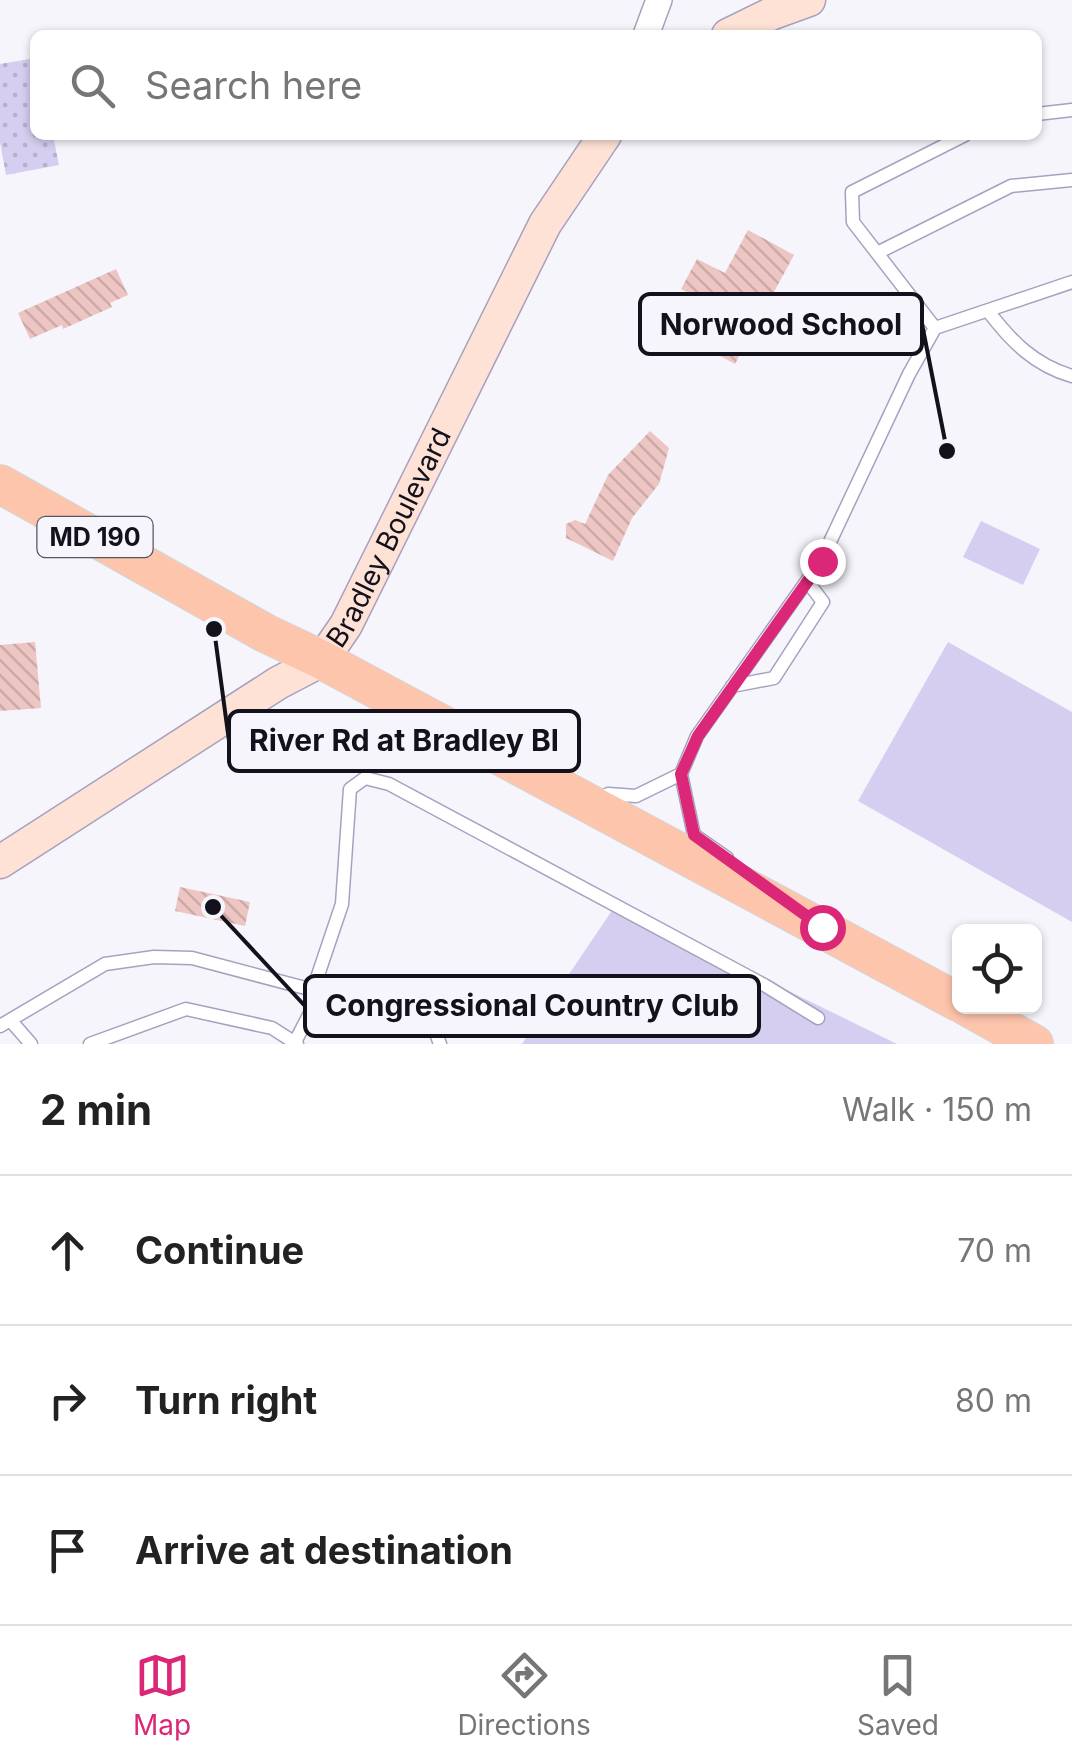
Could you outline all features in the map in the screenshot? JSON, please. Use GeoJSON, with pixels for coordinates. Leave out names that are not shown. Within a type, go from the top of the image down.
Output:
{"type":"FeatureCollection","features":[{"type":"Feature","properties":{"kind":"main road"},"geometry":{"type":"LineString","coordinates":[[738,30],[810,0]]}},
{"type":"Feature","properties":{"kind":"main road","name":"Bradley Boulevard"},"geometry":{"type":"LineString","coordinates":[[0,862],[278,683],[322,660],[346,624],[545,224],[603,140]]}},
{"type":"Feature","properties":{"kind":"main road","name":"MD 190"},"geometry":{"type":"LineString","coordinates":[[0,484],[264,633],[322,660],[952,999]]}},
{"type":"Feature","properties":{"kind":"main road"},"geometry":{"type":"LineString","coordinates":[[980,1014],[1034,1044]]}},
{"type":"Feature","properties":{"kind":"street"},"geometry":{"type":"LineString","coordinates":[[648,30],[660,0]]}},
{"type":"Feature","properties":{"kind":"lane"},"geometry":{"type":"LineString","coordinates":[[1042,113],[1072,110]]}},
{"type":"Feature","properties":{"kind":"lane"},"geometry":{"type":"LineString","coordinates":[[936,328],[853,222],[852,192],[955,140]]}},
{"type":"Feature","properties":{"kind":"lane"},"geometry":{"type":"LineString","coordinates":[[878,253],[1011,186],[1072,180]]}},
{"type":"Feature","properties":{"kind":"lane"},"geometry":{"type":"LineString","coordinates":[[822,927],[694,835],[681,774],[698,736],[822,561],[909,374],[936,328],[1072,282]]}},
{"type":"Feature","properties":{"kind":"lane"},"geometry":{"type":"LineString","coordinates":[[988,311],[1012,342],[1049,369],[1072,376]]}},
{"type":"Feature","properties":{"kind":"lane"},"geometry":{"type":"LineString","coordinates":[[732,686],[774,678],[823,602],[807,581]]}},
{"type":"Feature","properties":{"kind":"lane"},"geometry":{"type":"LineString","coordinates":[[587,804],[608,794],[636,796],[681,774]]}},
{"type":"Feature","properties":{"kind":"lane"},"geometry":{"type":"LineString","coordinates":[[322,990],[316,978],[342,904],[350,790],[365,778],[390,784],[818,1018]]}},
{"type":"Feature","properties":{"kind":"lane"},"geometry":{"type":"LineString","coordinates":[[31,1044],[5,1024],[105,964],[154,957],[192,958],[419,1018],[434,1028],[440,1044]]}},
{"type":"Feature","properties":{"kind":"lane"},"geometry":{"type":"LineString","coordinates":[[90,1044],[186,1009],[272,1028],[296,1043],[322,990]]}},
{"type":"Feature","properties":{"kind":"shaded area"},"geometry":{"type":"Polygon","coordinates":[[[30,59],[30,140],[54,140],[59,165],[6,175],[0,142],[0,64],[30,59]]]}},
{"type":"Feature","properties":{"kind":"shaded area"},"geometry":{"type":"Polygon","coordinates":[[[981,521],[1040,549],[1023,585],[963,557],[981,521]]]}},
{"type":"Feature","properties":{"kind":"shaded area"},"geometry":{"type":"Polygon","coordinates":[[[948,642],[1072,712],[1072,922],[858,801],[948,642]]]}},
{"type":"Feature","properties":{"kind":"shaded area"},"geometry":{"type":"Polygon","coordinates":[[[615,906],[897,1044],[522,1044],[615,906]]]}},
{"type":"Feature","properties":{"kind":"building"},"geometry":{"type":"Polygon","coordinates":[[[748,230],[794,255],[735,364],[696,343],[716,307],[681,289],[697,259],[725,273],[748,230]]]}},
{"type":"Feature","properties":{"kind":"building"},"geometry":{"type":"Polygon","coordinates":[[[116,269],[128,295],[110,303],[112,307],[63,329],[62,325],[30,339],[18,313],[116,269]]]}},
{"type":"Feature","properties":{"kind":"building"},"geometry":{"type":"Polygon","coordinates":[[[650,431],[669,448],[659,484],[632,518],[613,561],[566,538],[566,524],[575,520],[585,524],[608,475],[650,431]]]}},
{"type":"Feature","properties":{"kind":"building"},"geometry":{"type":"Polygon","coordinates":[[[35,642],[41,708],[0,711],[0,645],[35,642]]]}},
{"type":"Feature","properties":{"kind":"building"},"geometry":{"type":"Polygon","coordinates":[[[180,887],[250,902],[245,926],[175,911],[180,887]]]}},
{"type":"Feature","properties":{"kind":"place","name":"Norwood School"},"geometry":{"type":"Point","coordinates":[947,451]}},
{"type":"Feature","properties":{"kind":"place","name":"River Rd at Bradley Bl"},"geometry":{"type":"Point","coordinates":[214,629]}},
{"type":"Feature","properties":{"kind":"place","name":"Congressional Country Club"},"geometry":{"type":"Point","coordinates":[213,907]}},
{"type":"Feature","properties":{"kind":"route"},"geometry":{"type":"LineString","coordinates":[[822,561],[698,736],[681,774],[694,835],[822,927]]}}]}
